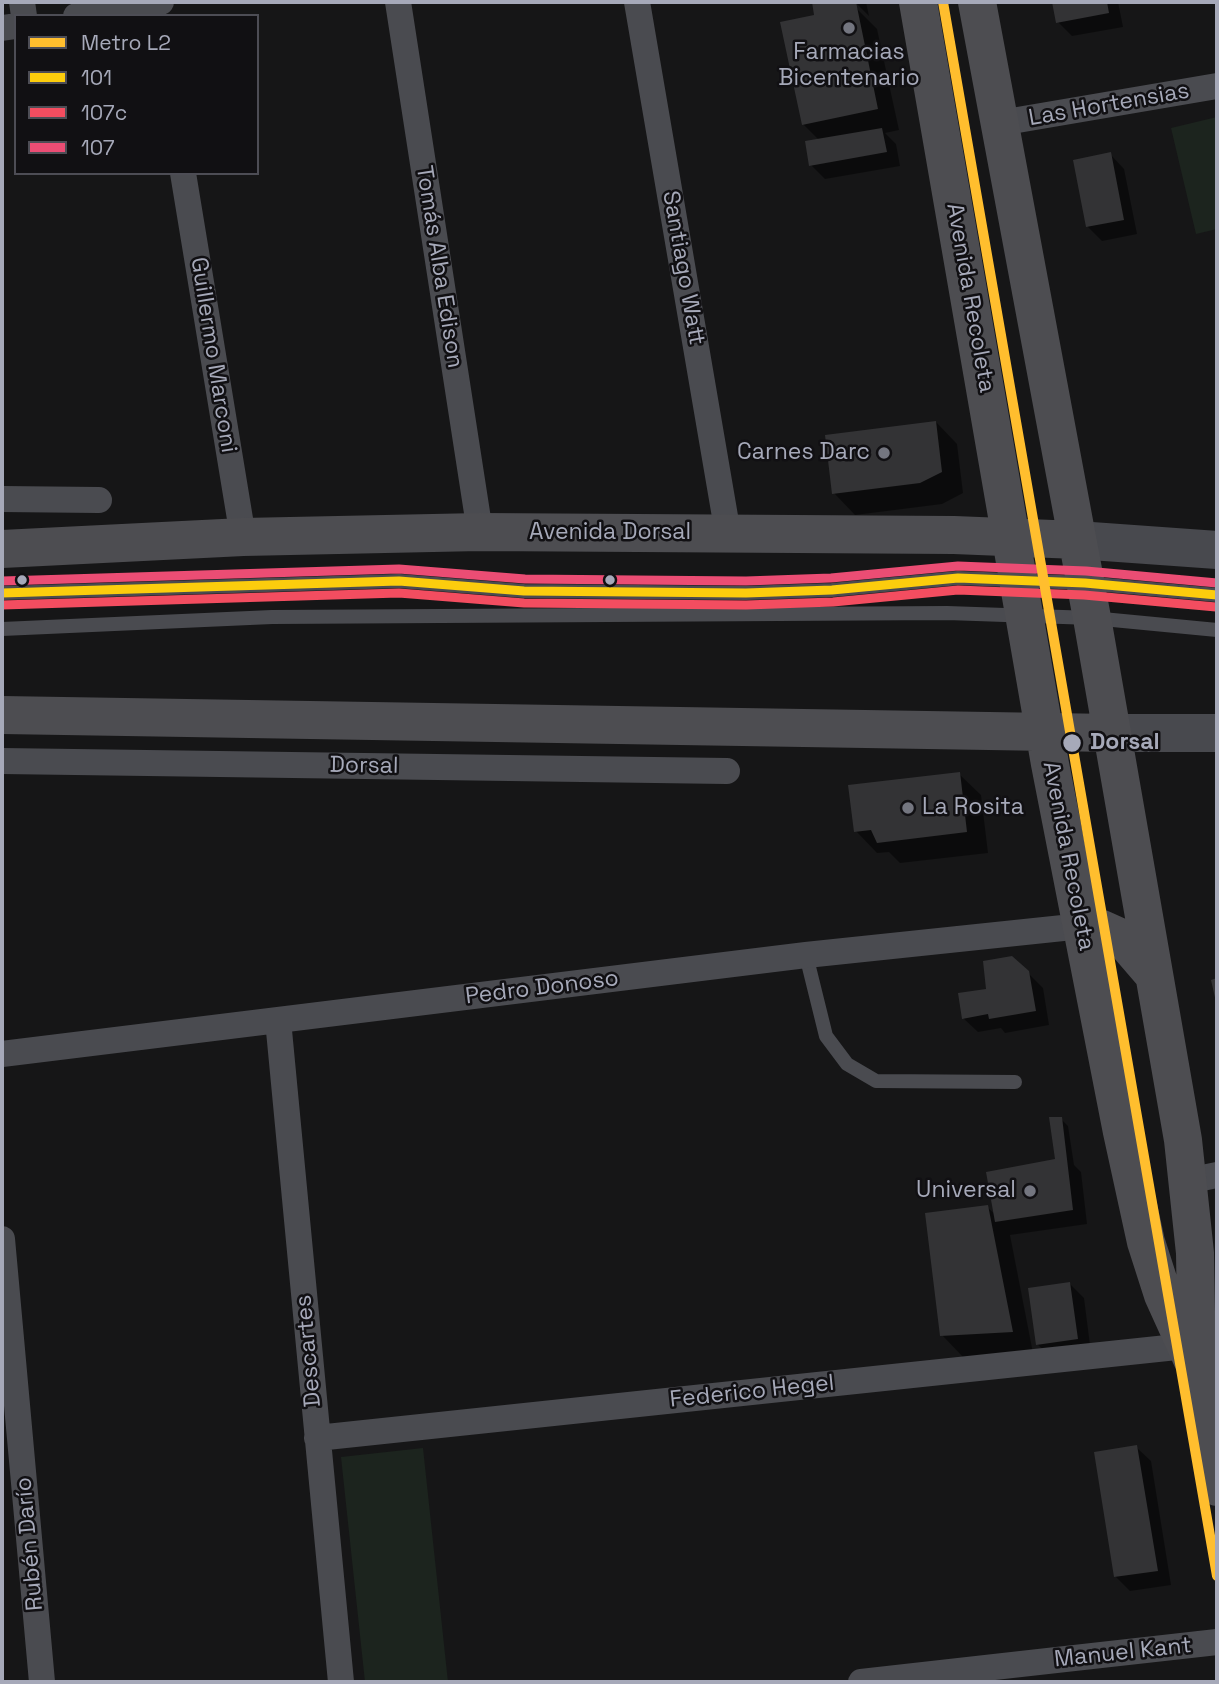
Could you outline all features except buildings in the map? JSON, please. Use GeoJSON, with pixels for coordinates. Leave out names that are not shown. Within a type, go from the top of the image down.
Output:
{"type":"FeatureCollection","features":[{"type":"Feature","properties":{"kind":"main road","name":"Avenida Recoleta"},"geometry":{"type":"LineString","coordinates":[[918,2],[1045,733],[1082,926],[1146,1242],[1163,1295],[1191,1358],[1217,1487]]}},
{"type":"Feature","properties":{"kind":"main road","name":"Avenida Recoleta"},"geometry":{"type":"LineString","coordinates":[[977,2],[1088,600],[1153,974],[1203,1178],[1195,1253],[1191,1358]]}},
{"type":"Feature","properties":{"kind":"main road","name":"Avenida Dorsal"},"geometry":{"type":"LineString","coordinates":[[2,549],[243,537],[480,532],[1011,536],[1217,550]]}},
{"type":"Feature","properties":{"kind":"main road"},"geometry":{"type":"LineString","coordinates":[[2,715],[1045,733],[1217,733]]}},
{"type":"Feature","properties":{"kind":"main road"},"geometry":{"type":"LineString","coordinates":[[1082,926],[1102,929],[1122,938],[1153,974]]}},
{"type":"Feature","properties":{"kind":"street"},"geometry":{"type":"LineString","coordinates":[[88,14],[160,2]]}},
{"type":"Feature","properties":{"kind":"street","name":"Tomás Alba Edison"},"geometry":{"type":"LineString","coordinates":[[398,2],[480,532]]}},
{"type":"Feature","properties":{"kind":"street","name":"Santiago Watt"},"geometry":{"type":"LineString","coordinates":[[637,2],[728,534]]}},
{"type":"Feature","properties":{"kind":"street","name":"Las Hortensias"},"geometry":{"type":"LineString","coordinates":[[1000,123],[1217,86]]}},
{"type":"Feature","properties":{"kind":"street","name":"Guillermo Marconi"},"geometry":{"type":"LineString","coordinates":[[183,175],[243,537]]}},
{"type":"Feature","properties":{"kind":"street"},"geometry":{"type":"LineString","coordinates":[[2,499],[99,500]]}},
{"type":"Feature","properties":{"kind":"street","name":"Dorsal"},"geometry":{"type":"LineString","coordinates":[[2,761],[727,771]]}},
{"type":"Feature","properties":{"kind":"street","name":"Pedro Donoso"},"geometry":{"type":"LineString","coordinates":[[2,1054],[806,955],[1082,926]]}},
{"type":"Feature","properties":{"kind":"street","name":"Descartes"},"geometry":{"type":"LineString","coordinates":[[278,1020],[341,1682]]}},
{"type":"Feature","properties":{"kind":"street","name":"Rubén Darío"},"geometry":{"type":"LineString","coordinates":[[2,1239],[42,1682]]}},
{"type":"Feature","properties":{"kind":"street","name":"Federico Hegel"},"geometry":{"type":"LineString","coordinates":[[317,1438],[1191,1358]]}},
{"type":"Feature","properties":{"kind":"street","name":"Manuel Kant"},"geometry":{"type":"LineString","coordinates":[[861,1682],[1217,1643]]}},
{"type":"Feature","properties":{"kind":"lane"},"geometry":{"type":"LineString","coordinates":[[2,593],[398,581],[524,592],[746,593],[832,590],[904,580],[1022,597],[1088,600],[1217,630]]}},
{"type":"Feature","properties":{"kind":"lane"},"geometry":{"type":"LineString","coordinates":[[2,629],[272,617],[600,613],[1022,597],[1088,600],[1217,595]]}},
{"type":"Feature","properties":{"kind":"lane"},"geometry":{"type":"LineString","coordinates":[[806,955],[826,1036],[847,1064],[876,1081],[1015,1082]]}},
{"type":"Feature","properties":{"kind":"shaded area"},"geometry":{"type":"Polygon","coordinates":[[[1217,117],[1217,229],[1196,234],[1171,128],[1217,117]]]}},
{"type":"Feature","properties":{"kind":"shaded area"},"geometry":{"type":"Polygon","coordinates":[[[423,1448],[448,1682],[365,1682],[341,1457],[423,1448]]]}},
{"type":"Feature","properties":{"kind":"metro line","name":"L2"},"geometry":{"type":"LineString","coordinates":[[943,2],[1217,1576]]}},
{"type":"Feature","properties":{"kind":"transit line","name":"107"},"geometry":{"type":"LineString","coordinates":[[2,581],[399,569],[525,579],[746,581],[831,578],[958,566],[1086,571],[1217,583]]}},
{"type":"Feature","properties":{"kind":"transit line","name":"101"},"geometry":{"type":"LineString","coordinates":[[2,593],[399,581],[524,591],[746,593],[832,590],[958,578],[1085,583],[1217,595]]}},
{"type":"Feature","properties":{"kind":"transit line","name":"107c"},"geometry":{"type":"LineString","coordinates":[[2,605],[399,593],[524,603],[746,605],[833,602],[958,590],[1084,595],[1216,607]]}},
{"type":"Feature","properties":{"kind":"place","name":"Farmacias Bicentenario"},"geometry":{"type":"Point","coordinates":[849,28]}},
{"type":"Feature","properties":{"kind":"place","name":"Carnes Darc"},"geometry":{"type":"Point","coordinates":[884,453]}},
{"type":"Feature","properties":{"kind":"place","name":"Dorsal"},"geometry":{"type":"Point","coordinates":[1072,743]}},
{"type":"Feature","properties":{"kind":"place","name":"La Rosita"},"geometry":{"type":"Point","coordinates":[908,808]}},
{"type":"Feature","properties":{"kind":"place","name":"Universal"},"geometry":{"type":"Point","coordinates":[1030,1191]}}]}
